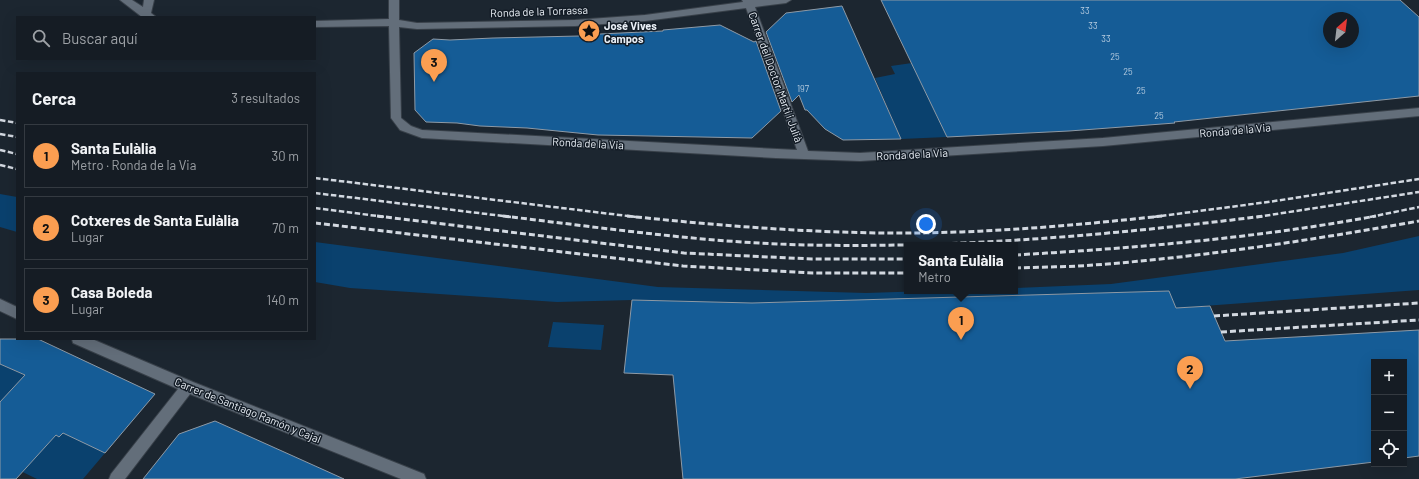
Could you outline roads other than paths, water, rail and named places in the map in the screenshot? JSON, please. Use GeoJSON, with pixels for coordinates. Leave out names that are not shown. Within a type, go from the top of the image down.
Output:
{"type":"FeatureCollection","features":[{"type":"Feature","properties":{"kind":"street"},"geometry":{"type":"LineString","coordinates":[[125,0],[149,16]]}},
{"type":"Feature","properties":{"kind":"street"},"geometry":{"type":"LineString","coordinates":[[149,0],[149,16]]}},
{"type":"Feature","properties":{"kind":"street"},"geometry":{"type":"LineString","coordinates":[[394,0],[394,22]]}},
{"type":"Feature","properties":{"kind":"street","name":"Ronda de la Torrassa"},"geometry":{"type":"LineString","coordinates":[[316,24],[394,22],[417,26],[575,23],[645,18],[748,3],[786,0]]}},
{"type":"Feature","properties":{"kind":"street","name":"Carrer del Doctor Martí i Julià"},"geometry":{"type":"LineString","coordinates":[[748,3],[804,155]]}},
{"type":"Feature","properties":{"kind":"street","name":"Ronda de la Via"},"geometry":{"type":"LineString","coordinates":[[394,22],[396,118],[398,123],[404,128],[422,134],[860,157],[1102,142],[1419,112]]}},
{"type":"Feature","properties":{"kind":"street"},"geometry":{"type":"LineString","coordinates":[[0,305],[16,313]]}},
{"type":"Feature","properties":{"kind":"street","name":"Carrer de Santiago Ramón y Cajal"},"geometry":{"type":"LineString","coordinates":[[80,340],[188,387],[419,479]]}},
{"type":"Feature","properties":{"kind":"street"},"geometry":{"type":"LineString","coordinates":[[116,479],[188,387]]}},
{"type":"Feature","properties":{"kind":"railway"},"geometry":{"type":"LineString","coordinates":[[0,120],[16,123]]}},
{"type":"Feature","properties":{"kind":"railway"},"geometry":{"type":"LineString","coordinates":[[0,134],[16,137]]}},
{"type":"Feature","properties":{"kind":"railway"},"geometry":{"type":"LineString","coordinates":[[0,150],[16,154]]}},
{"type":"Feature","properties":{"kind":"railway"},"geometry":{"type":"LineString","coordinates":[[0,165],[16,169]]}},
{"type":"Feature","properties":{"kind":"railway"},"geometry":{"type":"LineString","coordinates":[[316,178],[630,216]]}},
{"type":"Feature","properties":{"kind":"railway"},"geometry":{"type":"LineString","coordinates":[[1156,217],[1268,202],[1419,179]]}},
{"type":"Feature","properties":{"kind":"railway"},"geometry":{"type":"LineString","coordinates":[[1261,216],[1419,192]]}},
{"type":"Feature","properties":{"kind":"railway"},"geometry":{"type":"LineString","coordinates":[[316,193],[511,217]]}},
{"type":"Feature","properties":{"kind":"railway"},"geometry":{"type":"LineString","coordinates":[[1370,217],[1419,207]]}},
{"type":"Feature","properties":{"kind":"railway"},"geometry":{"type":"LineString","coordinates":[[316,208],[381,216]]}},
{"type":"Feature","properties":{"kind":"railway"},"geometry":{"type":"LineString","coordinates":[[381,216],[684,253],[812,259],[904,259]]}},
{"type":"Feature","properties":{"kind":"railway"},"geometry":{"type":"LineString","coordinates":[[381,216],[385,217]]}},
{"type":"Feature","properties":{"kind":"railway"},"geometry":{"type":"LineString","coordinates":[[503,216],[694,238],[770,244],[904,244]]}},
{"type":"Feature","properties":{"kind":"railway"},"geometry":{"type":"LineString","coordinates":[[630,216],[756,228],[884,233],[1023,229],[1156,217]]}},
{"type":"Feature","properties":{"kind":"railway"},"geometry":{"type":"LineString","coordinates":[[630,216],[636,217]]}},
{"type":"Feature","properties":{"kind":"railway"},"geometry":{"type":"LineString","coordinates":[[1156,217],[1162,216]]}},
{"type":"Feature","properties":{"kind":"railway"},"geometry":{"type":"LineString","coordinates":[[980,242],[1037,239],[1151,229],[1261,216]]}},
{"type":"Feature","properties":{"kind":"railway"},"geometry":{"type":"LineString","coordinates":[[1257,217],[1261,216]]}},
{"type":"Feature","properties":{"kind":"railway"},"geometry":{"type":"LineString","coordinates":[[1018,255],[1196,241],[1331,224],[1376,216]]}},
{"type":"Feature","properties":{"kind":"railway"},"geometry":{"type":"LineString","coordinates":[[1018,268],[1084,266],[1216,253],[1338,235],[1419,221]]}},
{"type":"Feature","properties":{"kind":"railway"},"geometry":{"type":"LineString","coordinates":[[316,223],[683,266],[813,273],[904,273]]}},
{"type":"Feature","properties":{"kind":"railway"},"geometry":{"type":"LineString","coordinates":[[1214,316],[1419,303]]}},
{"type":"Feature","properties":{"kind":"railway"},"geometry":{"type":"LineString","coordinates":[[1221,332],[1419,320]]}},
{"type":"Feature","properties":{"kind":"place","name":"José Vives Campos"},"geometry":{"type":"Point","coordinates":[589,31]}},
{"type":"Feature","properties":{"kind":"place","name":"Casa Boleda"},"geometry":{"type":"Point","coordinates":[434,82]}},
{"type":"Feature","properties":{"kind":"place","name":"Santa Eulàlia"},"geometry":{"type":"Point","coordinates":[961,340]}},
{"type":"Feature","properties":{"kind":"place","name":"Cotxeres de Santa Eulàlia"},"geometry":{"type":"Point","coordinates":[1190,389]}}]}
